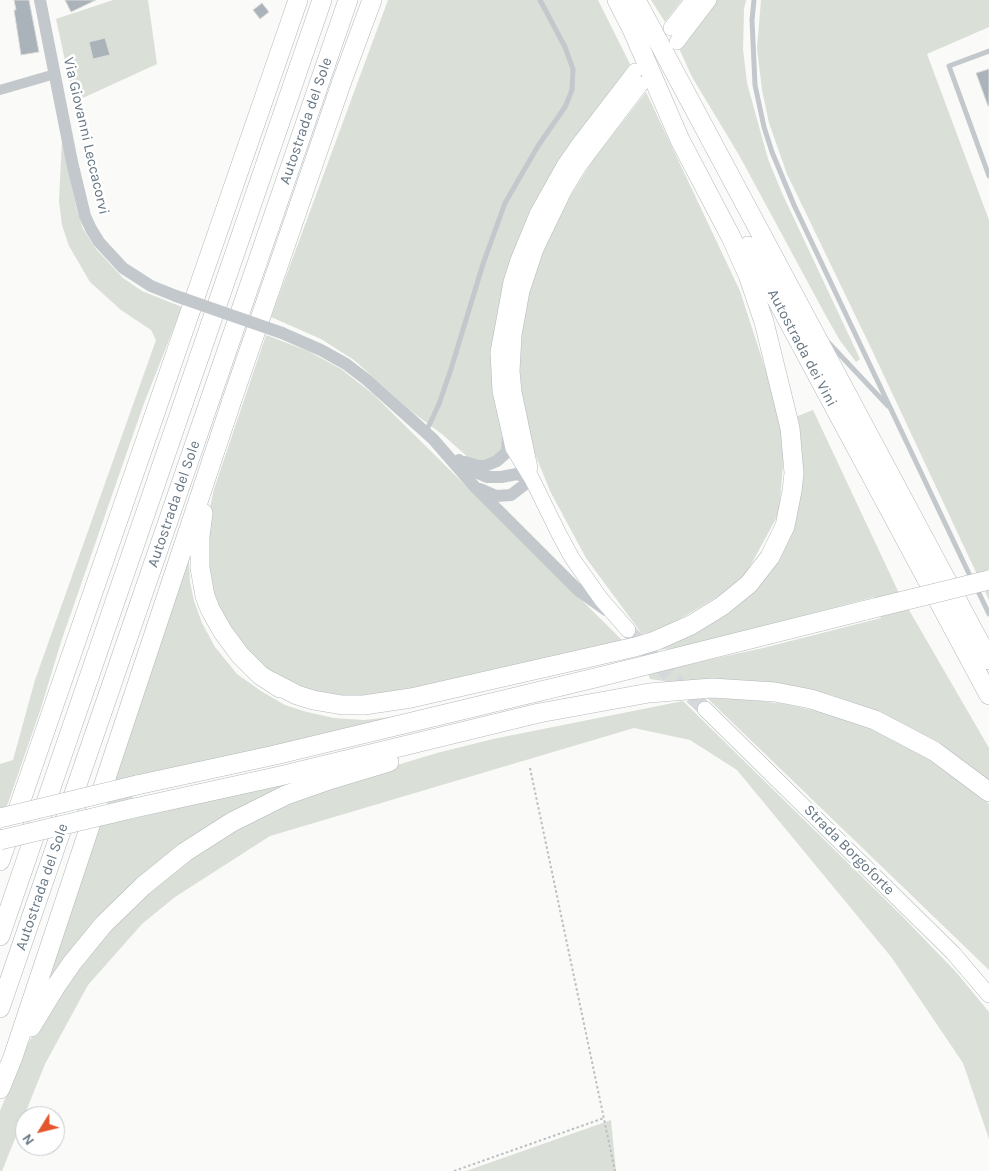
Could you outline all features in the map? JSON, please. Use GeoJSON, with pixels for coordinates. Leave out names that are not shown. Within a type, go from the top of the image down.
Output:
{"type":"FeatureCollection","features":[{"type":"Feature","properties":{"kind":"highway"},"geometry":{"type":"LineString","coordinates":[[286,36],[294,0]]}},
{"type":"Feature","properties":{"kind":"highway"},"geometry":{"type":"LineString","coordinates":[[0,861],[298,0]]}},
{"type":"Feature","properties":{"kind":"highway","name":"Autostrada del Sole"},"geometry":{"type":"LineString","coordinates":[[0,936],[322,0]]}},
{"type":"Feature","properties":{"kind":"highway","name":"Autostrada del Sole"},"geometry":{"type":"LineString","coordinates":[[0,1008],[348,0]]}},
{"type":"Feature","properties":{"kind":"highway"},"geometry":{"type":"LineString","coordinates":[[0,1090],[13,1057],[232,400],[342,81],[372,0]]}},
{"type":"Feature","properties":{"kind":"highway","name":"Autostrada dei Vini"},"geometry":{"type":"LineString","coordinates":[[617,0],[989,695]]}},
{"type":"Feature","properties":{"kind":"highway","name":"Autostrada dei Vini"},"geometry":{"type":"LineString","coordinates":[[636,0],[989,660]]}},
{"type":"Feature","properties":{"kind":"highway"},"geometry":{"type":"LineString","coordinates":[[270,681],[286,690],[313,700],[342,705],[364,706],[411,698],[635,647],[691,625],[722,606],[749,584],[770,557],[785,526],[794,473],[790,428],[764,322],[748,275],[680,140],[632,29]]}},
{"type":"Feature","properties":{"kind":"highway"},"geometry":{"type":"LineString","coordinates":[[232,400],[203,514],[199,553],[202,584],[210,608],[223,632],[251,666],[270,681],[287,693],[310,704],[340,711],[365,712],[462,698],[523,685],[599,677]]}},
{"type":"Feature","properties":{"kind":"highway"},"geometry":{"type":"LineString","coordinates":[[0,818],[599,677],[989,580]]}},
{"type":"Feature","properties":{"kind":"highway"},"geometry":{"type":"LineString","coordinates":[[0,840],[290,774],[538,713],[649,693],[712,688],[775,692],[811,699],[875,720],[934,751],[989,792]]}},
{"type":"Feature","properties":{"kind":"highway"},"geometry":{"type":"LineString","coordinates":[[13,1057],[56,986],[103,925],[166,866],[210,836],[263,806],[326,780],[427,751],[554,720],[609,700]]}},
{"type":"Feature","properties":{"kind":"main road"},"geometry":{"type":"LineString","coordinates":[[692,0],[674,35],[709,0]]}},
{"type":"Feature","properties":{"kind":"main road"},"geometry":{"type":"LineString","coordinates":[[532,479],[514,392],[512,371],[514,335],[522,291],[536,250],[565,189],[638,78],[565,164],[538,214],[518,260],[506,302],[498,352],[500,391],[513,448],[532,479],[572,558],[615,616],[628,630]]}},
{"type":"Feature","properties":{"kind":"main road","name":"Strada Borgoforte"},"geometry":{"type":"LineString","coordinates":[[705,708],[953,953],[989,995]]}},
{"type":"Feature","properties":{"kind":"street","name":"Via Giovanni Leccacorvi"},"geometry":{"type":"LineString","coordinates":[[42,1],[72,162],[85,216],[99,242],[123,268],[151,286],[282,333],[321,350],[346,364],[429,435]]}},
{"type":"Feature","properties":{"kind":"street"},"geometry":{"type":"LineString","coordinates":[[0,90],[55,74]]}},
{"type":"Feature","properties":{"kind":"street"},"geometry":{"type":"LineString","coordinates":[[446,449],[471,464],[478,466],[491,464],[497,462],[506,452],[508,430]]}},
{"type":"Feature","properties":{"kind":"street"},"geometry":{"type":"LineString","coordinates":[[429,435],[478,474],[494,478],[517,474],[532,479]]}},
{"type":"Feature","properties":{"kind":"street"},"geometry":{"type":"LineString","coordinates":[[429,435],[474,486],[578,590],[615,616]]}},
{"type":"Feature","properties":{"kind":"street"},"geometry":{"type":"LineString","coordinates":[[474,486],[488,493],[504,496],[517,492],[532,479]]}},
{"type":"Feature","properties":{"kind":"lane"},"geometry":{"type":"LineString","coordinates":[[429,435],[483,264],[505,204],[538,146],[565,107],[572,90],[573,69],[565,47],[540,0]]}},
{"type":"Feature","properties":{"kind":"lane"},"geometry":{"type":"LineString","coordinates":[[754,0],[752,20],[755,86],[764,127],[772,152],[794,205],[989,614]]}},
{"type":"Feature","properties":{"kind":"lane"},"geometry":{"type":"LineString","coordinates":[[989,51],[949,66],[989,176]]}},
{"type":"Feature","properties":{"kind":"lane"},"geometry":{"type":"LineString","coordinates":[[805,317],[891,410]]}},
{"type":"Feature","properties":{"kind":"path"},"geometry":{"type":"LineString","coordinates":[[530,768],[615,1171]]}},
{"type":"Feature","properties":{"kind":"path"},"geometry":{"type":"LineString","coordinates":[[454,1171],[604,1118]]}},
{"type":"Feature","properties":{"kind":"shaded area"},"geometry":{"type":"Polygon","coordinates":[[[113,0],[148,0],[157,64],[74,102],[56,19],[113,0]]]}},
{"type":"Feature","properties":{"kind":"shaded area"},"geometry":{"type":"Polygon","coordinates":[[[388,0],[598,0],[630,64],[537,200],[504,445],[498,454],[485,461],[471,460],[443,435],[411,411],[354,360],[321,339],[271,317],[388,0]]]}},
{"type":"Feature","properties":{"kind":"shaded area"},"geometry":{"type":"Polygon","coordinates":[[[651,0],[682,0],[665,22],[651,0]]]}},
{"type":"Feature","properties":{"kind":"shaded area"},"geometry":{"type":"Polygon","coordinates":[[[713,0],[746,0],[743,49],[747,83],[768,159],[860,359],[856,362],[839,339],[826,316],[739,155],[692,77],[678,46],[713,0]]]}},
{"type":"Feature","properties":{"kind":"shaded area"},"geometry":{"type":"Polygon","coordinates":[[[761,0],[989,0],[989,27],[927,54],[989,220],[989,600],[787,174],[769,123],[762,90],[757,48],[761,0]]]}},
{"type":"Feature","properties":{"kind":"shaded area"},"geometry":{"type":"Polygon","coordinates":[[[646,92],[740,291],[776,402],[785,441],[779,513],[741,583],[661,630],[642,634],[586,558],[550,491],[535,454],[525,415],[519,383],[518,344],[524,308],[534,272],[549,234],[593,160],[646,92]]]}},
{"type":"Feature","properties":{"kind":"shaded area"},"geometry":{"type":"Polygon","coordinates":[[[62,140],[77,210],[83,229],[96,249],[123,278],[142,291],[182,307],[143,406],[61,642],[40,711],[0,826],[0,764],[13,760],[35,680],[156,340],[151,330],[121,310],[90,282],[69,246],[62,225],[59,201],[62,140]]]}},
{"type":"Feature","properties":{"kind":"shaded area"},"geometry":{"type":"Polygon","coordinates":[[[266,335],[308,351],[341,369],[373,394],[623,641],[377,697],[355,699],[307,691],[259,665],[223,623],[207,581],[208,516],[214,489],[266,335]]]}},
{"type":"Feature","properties":{"kind":"shaded area"},"geometry":{"type":"Polygon","coordinates":[[[813,410],[898,591],[989,748],[989,781],[939,743],[898,721],[831,695],[795,687],[675,683],[650,679],[648,673],[763,648],[881,618],[874,597],[682,648],[640,651],[691,632],[781,549],[793,418],[813,410]]]}},
{"type":"Feature","properties":{"kind":"shaded area"},"geometry":{"type":"Polygon","coordinates":[[[191,549],[189,561],[190,582],[202,623],[215,647],[237,674],[285,705],[307,712],[334,718],[364,720],[400,716],[189,766],[138,775],[127,820],[323,774],[217,822],[45,990],[76,879],[191,549]]]}},
{"type":"Feature","properties":{"kind":"shaded area"},"geometry":{"type":"Polygon","coordinates":[[[707,698],[744,699],[785,704],[830,714],[874,730],[914,749],[983,798],[989,804],[989,970],[707,698]]]}},
{"type":"Feature","properties":{"kind":"shaded area"},"geometry":{"type":"Polygon","coordinates":[[[683,701],[902,916],[956,972],[989,1012],[989,1139],[963,1063],[892,958],[737,770],[690,740],[634,728],[270,836],[175,897],[142,924],[88,985],[45,1064],[28,1106],[15,1106],[15,1139],[2,1171],[0,1171],[0,1111],[26,1047],[60,989],[140,896],[219,837],[277,807],[381,770],[493,739],[683,701]]]}},
{"type":"Feature","properties":{"kind":"shaded area"},"geometry":{"type":"Polygon","coordinates":[[[611,1120],[616,1171],[466,1171],[611,1120]]]}},
{"type":"Feature","properties":{"kind":"building"},"geometry":{"type":"Polygon","coordinates":[[[14,0],[29,0],[39,52],[21,55],[14,0]]]}},
{"type":"Feature","properties":{"kind":"building"},"geometry":{"type":"Polygon","coordinates":[[[65,0],[96,0],[71,12],[65,0]]]}},
{"type":"Feature","properties":{"kind":"building"},"geometry":{"type":"Polygon","coordinates":[[[262,3],[269,12],[260,19],[253,10],[262,3]]]}},
{"type":"Feature","properties":{"kind":"building"},"geometry":{"type":"Polygon","coordinates":[[[105,38],[110,55],[93,59],[89,42],[105,38]]]}},
{"type":"Feature","properties":{"kind":"building"},"geometry":{"type":"Polygon","coordinates":[[[989,69],[989,106],[988,106],[976,73],[989,69]]]}},
{"type":"Feature","properties":{"kind":"tunnel"},"geometry":{"type":"LineString","coordinates":[[628,630],[668,674],[705,709]]}}]}
